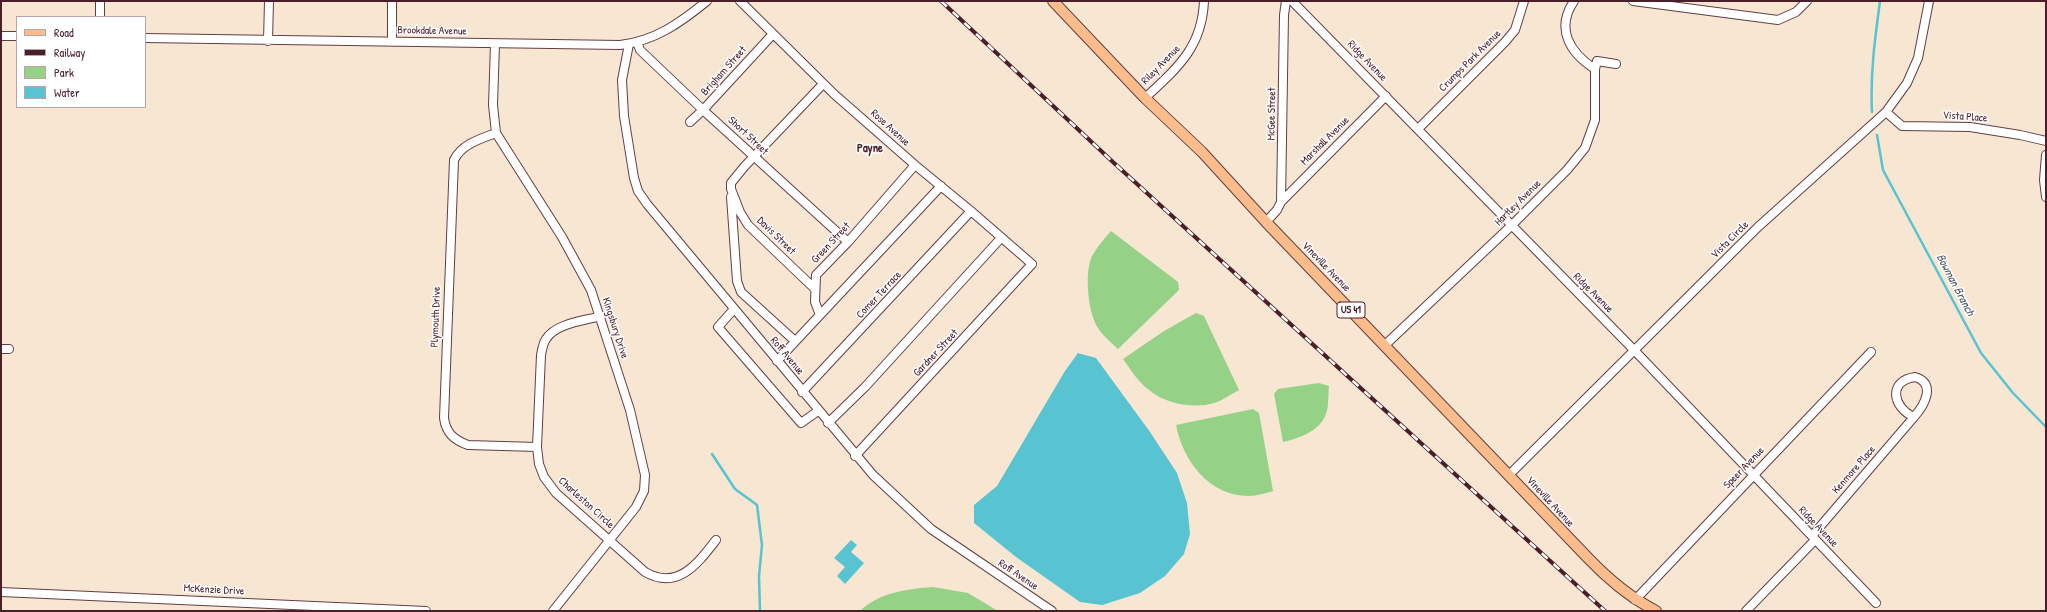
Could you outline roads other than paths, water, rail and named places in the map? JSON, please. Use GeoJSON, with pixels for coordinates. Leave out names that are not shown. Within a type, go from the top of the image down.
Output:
{"type":"FeatureCollection","features":[{"type":"Feature","properties":{"kind":"main road","name":"Vineville Avenue"},"geometry":{"type":"LineString","coordinates":[[1053,1],[1145,98],[1202,152],[1266,222],[1614,584],[1635,600],[1656,611]]}},
{"type":"Feature","properties":{"kind":"street"},"geometry":{"type":"LineString","coordinates":[[100,1],[100,16]]}},
{"type":"Feature","properties":{"kind":"street"},"geometry":{"type":"LineString","coordinates":[[268,41],[269,1]]}},
{"type":"Feature","properties":{"kind":"street"},"geometry":{"type":"LineString","coordinates":[[392,1],[392,42]]}},
{"type":"Feature","properties":{"kind":"street","name":"Brookdale Avenue"},"geometry":{"type":"LineString","coordinates":[[146,38],[495,44],[633,43],[668,30],[707,1]]}},
{"type":"Feature","properties":{"kind":"street","name":"Rose Avenue"},"geometry":{"type":"LineString","coordinates":[[740,1],[824,84],[915,165],[1032,264]]}},
{"type":"Feature","properties":{"kind":"street","name":"Riley Avenue"},"geometry":{"type":"LineString","coordinates":[[1145,98],[1175,70],[1189,54],[1197,38],[1203,17],[1204,1]]}},
{"type":"Feature","properties":{"kind":"street","name":"McGee Street"},"geometry":{"type":"LineString","coordinates":[[1280,202],[1284,15],[1286,1]]}},
{"type":"Feature","properties":{"kind":"street","name":"Ridge Avenue"},"geometry":{"type":"LineString","coordinates":[[1292,1],[1634,350],[1876,603]]}},
{"type":"Feature","properties":{"kind":"street","name":"Crumps Park Avenue"},"geometry":{"type":"LineString","coordinates":[[1418,129],[1505,42],[1515,30],[1524,1]]}},
{"type":"Feature","properties":{"kind":"street"},"geometry":{"type":"LineString","coordinates":[[1574,1],[1567,11],[1564,22],[1567,37],[1574,53],[1582,61],[1595,69],[1597,61],[1616,64]]}},
{"type":"Feature","properties":{"kind":"street"},"geometry":{"type":"LineString","coordinates":[[1633,1],[1778,20],[1796,12],[1807,1]]}},
{"type":"Feature","properties":{"kind":"street","name":"Vista Circle"},"geometry":{"type":"LineString","coordinates":[[1509,475],[1758,227],[1886,112],[1907,83],[1918,58],[1930,1]]}},
{"type":"Feature","properties":{"kind":"street","name":"Brigham Street"},"geometry":{"type":"LineString","coordinates":[[690,122],[704,110],[773,34]]}},
{"type":"Feature","properties":{"kind":"street"},"geometry":{"type":"LineString","coordinates":[[1,36],[16,36]]}},
{"type":"Feature","properties":{"kind":"street","name":"Short Street"},"geometry":{"type":"LineString","coordinates":[[633,43],[848,242]]}},
{"type":"Feature","properties":{"kind":"street","name":"Roff Avenue"},"geometry":{"type":"LineString","coordinates":[[633,43],[623,69],[623,103],[628,150],[638,191],[660,220],[855,456],[918,519],[942,537],[1052,611]]}},
{"type":"Feature","properties":{"kind":"street","name":"Kingsbury Drive"},"geometry":{"type":"LineString","coordinates":[[495,44],[493,105],[496,133],[584,274],[601,316],[630,410],[646,484],[641,499],[636,507],[553,611]]}},
{"type":"Feature","properties":{"kind":"street","name":"Hartley Avenue"},"geometry":{"type":"LineString","coordinates":[[1385,345],[1511,226],[1567,170],[1585,148],[1595,120],[1595,69]]}},
{"type":"Feature","properties":{"kind":"street"},"geometry":{"type":"LineString","coordinates":[[795,341],[741,292],[737,281],[731,183],[824,84]]}},
{"type":"Feature","properties":{"kind":"street","name":"Marshall Avenue"},"geometry":{"type":"LineString","coordinates":[[1280,202],[1386,96]]}},
{"type":"Feature","properties":{"kind":"street","name":"Vista Place"},"geometry":{"type":"LineString","coordinates":[[1886,112],[1902,126],[1970,127],[2046,141]]}},
{"type":"Feature","properties":{"kind":"street","name":"Plymouth Drive"},"geometry":{"type":"LineString","coordinates":[[496,133],[460,150],[454,160],[444,418],[448,433],[457,442],[468,445],[537,447]]}},
{"type":"Feature","properties":{"kind":"street"},"geometry":{"type":"LineString","coordinates":[[2046,155],[2044,180],[2046,197]]}},
{"type":"Feature","properties":{"kind":"street","name":"Green Street"},"geometry":{"type":"LineString","coordinates":[[820,315],[815,302],[816,275],[848,242],[915,165]]}},
{"type":"Feature","properties":{"kind":"street"},"geometry":{"type":"LineString","coordinates":[[777,361],[941,186]]}},
{"type":"Feature","properties":{"kind":"street","name":"Davis Street"},"geometry":{"type":"LineString","coordinates":[[731,189],[740,212],[748,225],[815,289]]}},
{"type":"Feature","properties":{"kind":"street"},"geometry":{"type":"LineString","coordinates":[[1266,222],[1277,210],[1280,202]]}},
{"type":"Feature","properties":{"kind":"street","name":"Comer Terrace"},"geometry":{"type":"LineString","coordinates":[[802,392],[971,211]]}},
{"type":"Feature","properties":{"kind":"street"},"geometry":{"type":"LineString","coordinates":[[828,423],[865,387],[1001,238]]}},
{"type":"Feature","properties":{"kind":"street","name":"Gardner Street"},"geometry":{"type":"LineString","coordinates":[[855,456],[1032,264]]}},
{"type":"Feature","properties":{"kind":"street"},"geometry":{"type":"LineString","coordinates":[[734,309],[718,327],[801,424],[818,411]]}},
{"type":"Feature","properties":{"kind":"street","name":"Charleston Circle"},"geometry":{"type":"LineString","coordinates":[[601,316],[564,326],[553,331],[545,341],[541,355],[537,447],[539,464],[551,487],[645,572],[653,577],[668,579],[676,577],[689,570],[716,540]]}},
{"type":"Feature","properties":{"kind":"street","name":"Speer Avenue"},"geometry":{"type":"LineString","coordinates":[[1635,600],[1753,474],[1871,352]]}},
{"type":"Feature","properties":{"kind":"street"},"geometry":{"type":"LineString","coordinates":[[1915,377],[1923,379],[1927,384],[1928,392],[1926,401],[1914,417],[1907,414],[1899,406],[1895,396],[1902,383],[1909,378],[1915,377]]}},
{"type":"Feature","properties":{"kind":"street","name":"Kenmore Place"},"geometry":{"type":"LineString","coordinates":[[1746,611],[1813,538],[1914,417]]}},
{"type":"Feature","properties":{"kind":"street","name":"McKenzie Drive"},"geometry":{"type":"LineString","coordinates":[[1,592],[426,611]]}},
{"type":"Feature","properties":{"kind":"water"},"geometry":{"type":"Polygon","coordinates":[[[1078,353],[1096,358],[1150,432],[1177,473],[1187,503],[1190,534],[1184,554],[1165,576],[1140,593],[1102,605],[1080,602],[1016,557],[974,523],[974,505],[997,486],[1065,371],[1078,353]]]}},
{"type":"Feature","properties":{"kind":"water"},"geometry":{"type":"Polygon","coordinates":[[[851,540],[857,545],[851,552],[864,563],[845,584],[837,576],[845,567],[834,558],[851,540]]]}},
{"type":"Feature","properties":{"kind":"waterway","name":"Bowman Branch"},"geometry":{"type":"LineString","coordinates":[[1872,112],[1872,70],[1880,1]]}},
{"type":"Feature","properties":{"kind":"waterway","name":"Bowman Branch"},"geometry":{"type":"LineString","coordinates":[[1877,135],[1883,170],[1981,353],[2013,393],[2046,427]]}},
{"type":"Feature","properties":{"kind":"waterway"},"geometry":{"type":"LineString","coordinates":[[712,454],[735,489],[757,505],[762,545],[759,576],[760,611]]}},
{"type":"Feature","properties":{"kind":"railway"},"geometry":{"type":"LineString","coordinates":[[941,1],[1114,163],[1605,611]]}},
{"type":"Feature","properties":{"kind":"district","name":"Payne"},"geometry":{"type":"Point","coordinates":[870,149]}}]}
